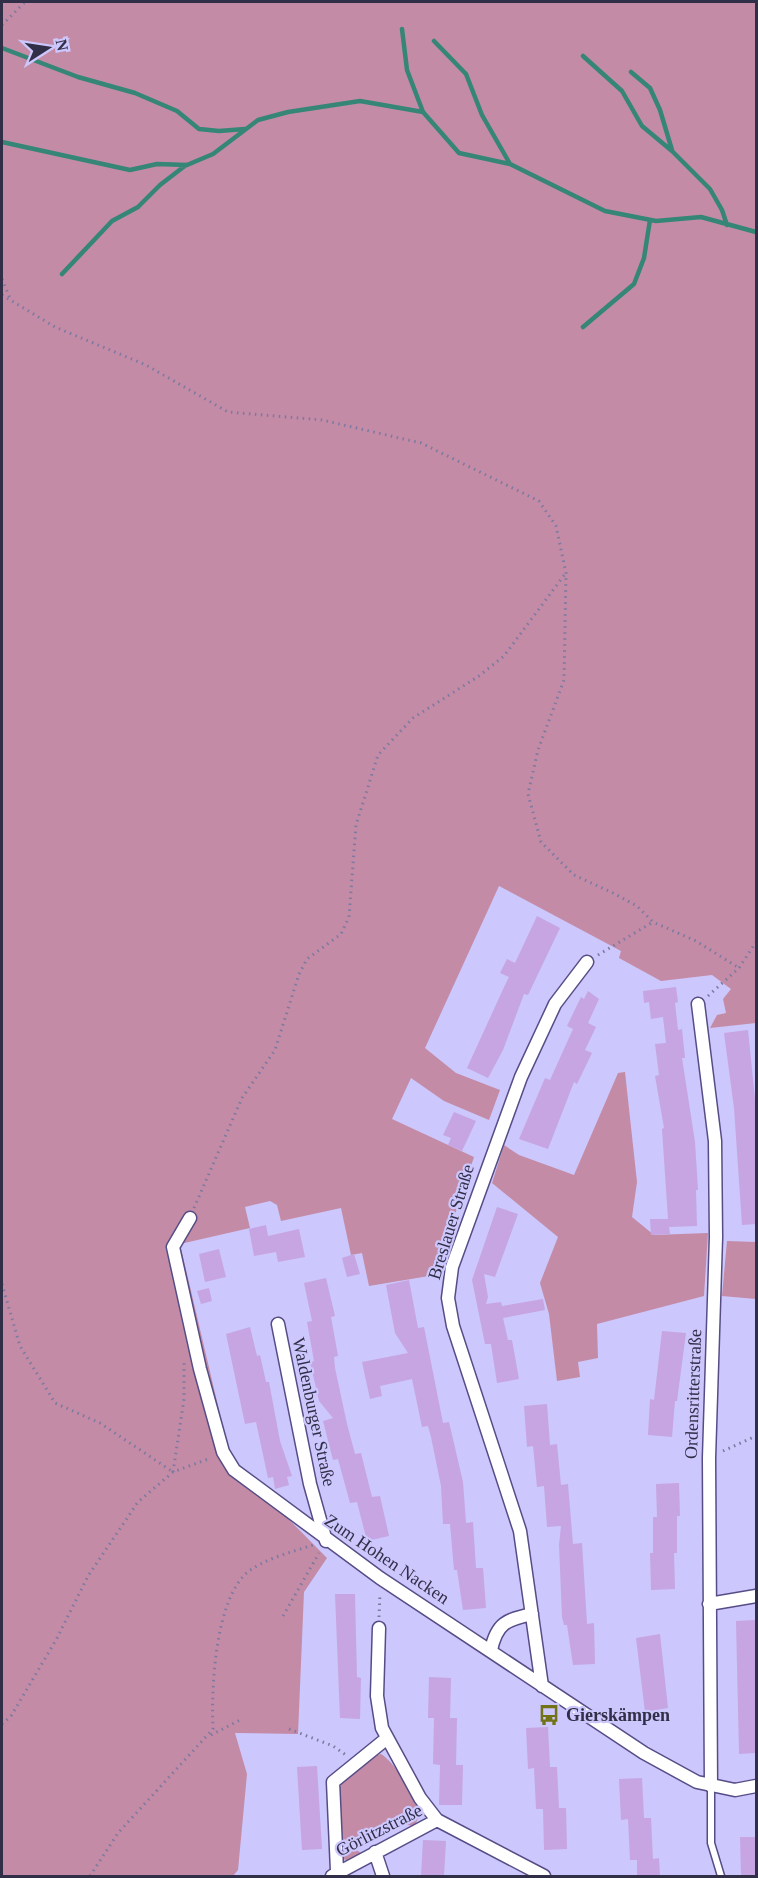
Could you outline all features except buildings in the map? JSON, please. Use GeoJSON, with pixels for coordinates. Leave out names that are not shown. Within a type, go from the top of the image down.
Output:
{"type":"FeatureCollection","features":[{"type":"Feature","properties":{"kind":"street","name":"Breslauer Straße"},"geometry":{"type":"LineString","coordinates":[[542,1686],[520,1531],[453,1326],[448,1298],[452,1267],[495,1141],[521,1077],[555,1004],[587,962]]}},
{"type":"Feature","properties":{"kind":"street","name":"Ordensritterstraße"},"geometry":{"type":"LineString","coordinates":[[698,1004],[715,1141],[716,1237],[709,1458],[711,1786]]}},
{"type":"Feature","properties":{"kind":"street","name":"Zum Hohen Nacken"},"geometry":{"type":"LineString","coordinates":[[190,1218],[173,1247],[200,1369],[223,1452],[241,1477],[326,1541],[380,1578],[664,1765],[690,1779],[711,1786],[735,1790],[756,1786]]}},
{"type":"Feature","properties":{"kind":"street","name":"Waldenburger Straße"},"geometry":{"type":"LineString","coordinates":[[278,1324],[310,1484],[326,1541]]}},
{"type":"Feature","properties":{"kind":"street"},"geometry":{"type":"LineString","coordinates":[[709,1604],[756,1596]]}},
{"type":"Feature","properties":{"kind":"street"},"geometry":{"type":"LineString","coordinates":[[491,1650],[494,1635],[503,1624],[532,1614]]}},
{"type":"Feature","properties":{"kind":"street"},"geometry":{"type":"LineString","coordinates":[[379,1628],[377,1696],[386,1739],[420,1798],[437,1820],[544,1876]]}},
{"type":"Feature","properties":{"kind":"street","name":"Görlitzstraße"},"geometry":{"type":"LineString","coordinates":[[386,1739],[335,1780],[332,1786],[334,1874],[437,1820]]}},
{"type":"Feature","properties":{"kind":"street"},"geometry":{"type":"LineString","coordinates":[[375,1852],[383,1876]]}},
{"type":"Feature","properties":{"kind":"lane"},"geometry":{"type":"LineString","coordinates":[[711,1786],[711,1843],[721,1876]]}},
{"type":"Feature","properties":{"kind":"path"},"geometry":{"type":"LineString","coordinates":[[2,25],[26,2]]}},
{"type":"Feature","properties":{"kind":"path"},"geometry":{"type":"LineString","coordinates":[[2,279],[12,303]]}},
{"type":"Feature","properties":{"kind":"path"},"geometry":{"type":"LineString","coordinates":[[2,295],[56,327],[146,365],[228,412],[322,420],[421,443],[539,501],[556,526],[566,573],[564,680],[538,750],[528,794],[541,842],[574,875],[637,906],[653,922],[696,941],[739,968]]}},
{"type":"Feature","properties":{"kind":"path"},"geometry":{"type":"LineString","coordinates":[[190,1218],[202,1184],[242,1098],[275,1050],[298,974],[307,959],[341,934],[349,916],[356,825],[378,755],[413,718],[479,676],[504,656],[566,573]]}},
{"type":"Feature","properties":{"kind":"path"},"geometry":{"type":"LineString","coordinates":[[587,962],[653,922]]}},
{"type":"Feature","properties":{"kind":"path"},"geometry":{"type":"LineString","coordinates":[[698,1004],[739,968],[756,942]]}},
{"type":"Feature","properties":{"kind":"path"},"geometry":{"type":"LineString","coordinates":[[2,1284],[20,1346],[55,1403],[100,1422],[139,1451],[173,1472]]}},
{"type":"Feature","properties":{"kind":"path"},"geometry":{"type":"LineString","coordinates":[[173,1472],[184,1399]]}},
{"type":"Feature","properties":{"kind":"path"},"geometry":{"type":"LineString","coordinates":[[709,1458],[756,1436]]}},
{"type":"Feature","properties":{"kind":"path"},"geometry":{"type":"LineString","coordinates":[[2,1724],[11,1716],[56,1640],[88,1576],[138,1502],[173,1472],[223,1452]]}},
{"type":"Feature","properties":{"kind":"path"},"geometry":{"type":"LineString","coordinates":[[283,1616],[326,1541]]}},
{"type":"Feature","properties":{"kind":"path"},"geometry":{"type":"LineString","coordinates":[[90,1876],[118,1833],[213,1729],[212,1702],[222,1617],[231,1593],[248,1572],[276,1558],[326,1541]]}},
{"type":"Feature","properties":{"kind":"path"},"geometry":{"type":"LineString","coordinates":[[379,1628],[380,1578]]}},
{"type":"Feature","properties":{"kind":"path"},"geometry":{"type":"LineString","coordinates":[[209,1736],[240,1720]]}},
{"type":"Feature","properties":{"kind":"path"},"geometry":{"type":"LineString","coordinates":[[289,1729],[333,1746],[358,1762]]}},
{"type":"Feature","properties":{"kind":"shaded area"},"geometry":{"type":"Polygon","coordinates":[[[2,2],[756,2],[756,1023],[710,1028],[717,1015],[726,1013],[723,999],[731,989],[712,975],[661,981],[619,958],[621,951],[499,886],[425,1048],[456,1073],[500,1090],[489,1120],[444,1101],[411,1078],[392,1119],[474,1157],[435,1275],[369,1286],[362,1253],[351,1255],[341,1208],[281,1221],[277,1205],[270,1201],[245,1207],[250,1228],[180,1244],[231,1461],[327,1558],[304,1592],[298,1734],[235,1733],[247,1774],[238,1870],[233,1876],[2,1876],[2,2]]]}},
{"type":"Feature","properties":{"kind":"shaded area"},"geometry":{"type":"Polygon","coordinates":[[[625,1072],[637,1182],[632,1217],[654,1235],[708,1233],[704,1296],[597,1324],[598,1358],[578,1362],[580,1377],[557,1381],[549,1314],[540,1283],[558,1237],[492,1183],[504,1145],[519,1155],[574,1175],[618,1073],[625,1072]]]}},
{"type":"Feature","properties":{"kind":"shaded area"},"geometry":{"type":"Polygon","coordinates":[[[727,1241],[756,1242],[756,1299],[722,1296],[727,1241]]]}},
{"type":"Feature","properties":{"kind":"shaded area"},"geometry":{"type":"Polygon","coordinates":[[[381,1754],[398,1771],[408,1787],[418,1809],[417,1821],[414,1827],[401,1822],[349,1845],[361,1853],[347,1860],[341,1859],[337,1784],[371,1757],[381,1754]]]}},
{"type":"Feature","properties":{"kind":"waterway"},"geometry":{"type":"LineString","coordinates":[[402,29],[407,70],[423,112]]}},
{"type":"Feature","properties":{"kind":"waterway"},"geometry":{"type":"LineString","coordinates":[[434,41],[466,74],[482,115],[510,164]]}},
{"type":"Feature","properties":{"kind":"waterway"},"geometry":{"type":"LineString","coordinates":[[2,48],[78,77],[135,93],[177,111],[199,129],[219,131],[245,129]]}},
{"type":"Feature","properties":{"kind":"waterway"},"geometry":{"type":"LineString","coordinates":[[583,56],[622,91],[642,126],[672,151],[710,189],[722,210],[727,225]]}},
{"type":"Feature","properties":{"kind":"waterway"},"geometry":{"type":"LineString","coordinates":[[631,72],[650,88],[660,110],[672,150]]}},
{"type":"Feature","properties":{"kind":"waterway"},"geometry":{"type":"LineString","coordinates":[[2,142],[130,170],[157,164],[187,165],[213,154],[258,120],[288,112],[360,101],[423,112],[459,153],[510,164],[605,211],[656,221],[701,217],[756,232]]}},
{"type":"Feature","properties":{"kind":"waterway"},"geometry":{"type":"LineString","coordinates":[[62,274],[112,221],[138,207],[160,185],[186,165]]}},
{"type":"Feature","properties":{"kind":"waterway"},"geometry":{"type":"LineString","coordinates":[[583,327],[634,284],[644,258],[650,220]]}},
{"type":"Feature","properties":{"kind":"place","name":"Gierskämpen"},"geometry":{"type":"Point","coordinates":[549,1715]}}]}
